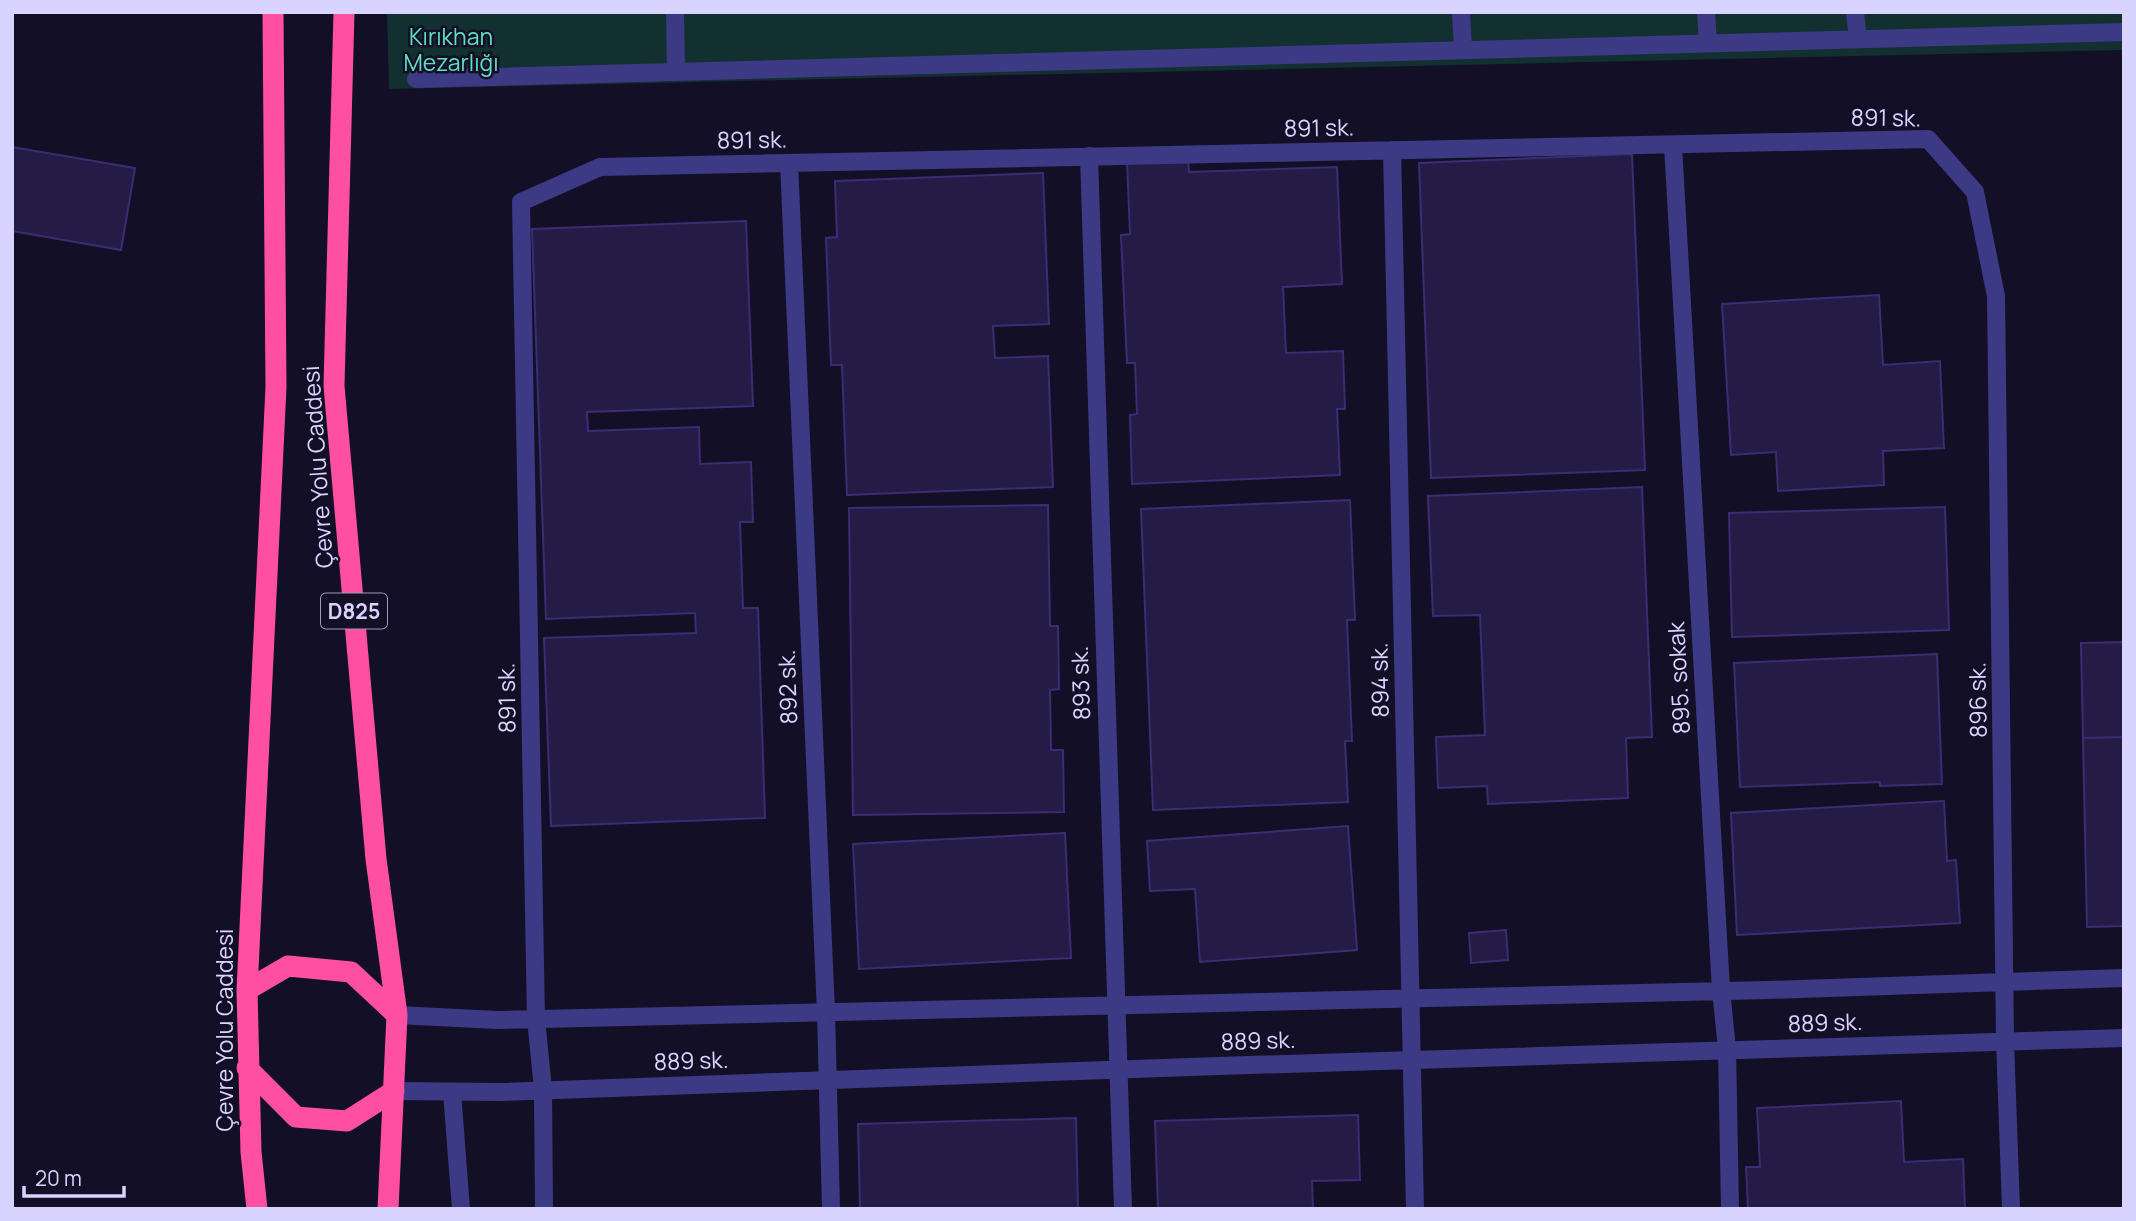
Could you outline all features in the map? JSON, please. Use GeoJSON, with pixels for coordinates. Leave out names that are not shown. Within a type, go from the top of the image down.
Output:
{"type":"FeatureCollection","features":[{"type":"Feature","properties":{"kind":"highway","name":"Çevre Yolu Caddesi"},"geometry":{"type":"LineString","coordinates":[[257,1209],[247,1068],[247,990],[276,387],[273,12]]}},
{"type":"Feature","properties":{"kind":"highway","name":"Çevre Yolu Caddesi"},"geometry":{"type":"LineString","coordinates":[[344,12],[334,386],[376,859],[397,1015],[388,1209]]}},
{"type":"Feature","properties":{"kind":"highway"},"geometry":{"type":"LineString","coordinates":[[247,990],[288,966],[351,972],[397,1015]]}},
{"type":"Feature","properties":{"kind":"highway"},"geometry":{"type":"LineString","coordinates":[[247,1068],[296,1117],[347,1121],[394,1091]]}},
{"type":"Feature","properties":{"kind":"lane"},"geometry":{"type":"LineString","coordinates":[[675,12],[676,72]]}},
{"type":"Feature","properties":{"kind":"lane"},"geometry":{"type":"LineString","coordinates":[[1461,12],[1463,50]]}},
{"type":"Feature","properties":{"kind":"lane"},"geometry":{"type":"LineString","coordinates":[[1706,12],[1708,43]]}},
{"type":"Feature","properties":{"kind":"lane"},"geometry":{"type":"LineString","coordinates":[[1855,12],[1858,39]]}},
{"type":"Feature","properties":{"kind":"lane"},"geometry":{"type":"LineString","coordinates":[[416,79],[2124,32]]}},
{"type":"Feature","properties":{"kind":"lane","name":"891 sk."},"geometry":{"type":"LineString","coordinates":[[544,1209],[543,1089],[536,1019],[521,202],[600,167],[1928,139],[1975,192]]}},
{"type":"Feature","properties":{"kind":"lane","name":"895. sokak"},"geometry":{"type":"LineString","coordinates":[[1673,145],[1720,990],[1727,1049],[1730,1209]]}},
{"type":"Feature","properties":{"kind":"lane","name":"894 sk."},"geometry":{"type":"LineString","coordinates":[[1392,150],[1415,1209]]}},
{"type":"Feature","properties":{"kind":"lane","name":"893 sk."},"geometry":{"type":"LineString","coordinates":[[1089,156],[1123,1209]]}},
{"type":"Feature","properties":{"kind":"lane","name":"892 sk."},"geometry":{"type":"LineString","coordinates":[[789,163],[831,1209]]}},
{"type":"Feature","properties":{"kind":"lane","name":"896 sk."},"geometry":{"type":"LineString","coordinates":[[1975,192],[1996,296],[2005,1041],[2011,1209]]}},
{"type":"Feature","properties":{"kind":"lane","name":"889 sk."},"geometry":{"type":"LineString","coordinates":[[397,1015],[536,1019],[2124,978]]}},
{"type":"Feature","properties":{"kind":"lane","name":"889 sk."},"geometry":{"type":"LineString","coordinates":[[394,1091],[452,1092],[2124,1038]]}},
{"type":"Feature","properties":{"kind":"lane"},"geometry":{"type":"LineString","coordinates":[[452,1092],[461,1209]]}},
{"type":"Feature","properties":{"kind":"green space","name":"Kırıkhan Mezarlığı"},"geometry":{"type":"Polygon","coordinates":[[[387,12],[2124,12],[2124,50],[389,89],[387,12]]]}},
{"type":"Feature","properties":{"kind":"building"},"geometry":{"type":"Polygon","coordinates":[[[12,147],[135,168],[121,250],[12,231],[12,147]]]}},
{"type":"Feature","properties":{"kind":"building"},"geometry":{"type":"Polygon","coordinates":[[[1632,154],[1645,470],[1431,478],[1419,163],[1632,154]]]}},
{"type":"Feature","properties":{"kind":"building"},"geometry":{"type":"Polygon","coordinates":[[[1188,159],[1189,172],[1337,167],[1342,284],[1283,287],[1286,353],[1343,351],[1345,409],[1337,409],[1340,475],[1132,484],[1130,415],[1137,414],[1135,363],[1127,363],[1121,235],[1130,234],[1127,161],[1188,159]]]}},
{"type":"Feature","properties":{"kind":"building"},"geometry":{"type":"Polygon","coordinates":[[[1043,173],[1049,324],[993,326],[995,358],[1048,356],[1053,487],[847,495],[842,365],[831,365],[826,238],[837,237],[835,181],[1043,173]]]}},
{"type":"Feature","properties":{"kind":"building"},"geometry":{"type":"Polygon","coordinates":[[[746,221],[753,406],[587,412],[588,431],[699,427],[700,464],[751,462],[753,522],[740,522],[743,608],[758,608],[765,818],[551,826],[544,638],[696,633],[695,613],[546,619],[532,229],[746,221]]]}},
{"type":"Feature","properties":{"kind":"building"},"geometry":{"type":"Polygon","coordinates":[[[1879,295],[1883,365],[1940,361],[1944,448],[1883,451],[1884,485],[1778,491],[1776,452],[1731,455],[1722,304],[1879,295]]]}},
{"type":"Feature","properties":{"kind":"building"},"geometry":{"type":"Polygon","coordinates":[[[1642,487],[1652,737],[1626,738],[1628,798],[1488,804],[1487,786],[1438,788],[1436,737],[1485,735],[1480,615],[1433,616],[1428,496],[1642,487]]]}},
{"type":"Feature","properties":{"kind":"building"},"geometry":{"type":"Polygon","coordinates":[[[1350,500],[1355,620],[1347,620],[1352,741],[1345,741],[1348,802],[1153,810],[1141,509],[1350,500]]]}},
{"type":"Feature","properties":{"kind":"building"},"geometry":{"type":"Polygon","coordinates":[[[1048,505],[1050,626],[1058,626],[1059,689],[1050,690],[1051,750],[1063,750],[1064,812],[853,815],[849,508],[1048,505]]]}},
{"type":"Feature","properties":{"kind":"building"},"geometry":{"type":"Polygon","coordinates":[[[1945,507],[1949,630],[1732,637],[1729,513],[1945,507]]]}},
{"type":"Feature","properties":{"kind":"building"},"geometry":{"type":"Polygon","coordinates":[[[2124,642],[2124,737],[2083,738],[2081,643],[2124,642]]]}},
{"type":"Feature","properties":{"kind":"building"},"geometry":{"type":"Polygon","coordinates":[[[1937,654],[1942,784],[1880,786],[1880,782],[1740,787],[1734,663],[1937,654]]]}},
{"type":"Feature","properties":{"kind":"building"},"geometry":{"type":"Polygon","coordinates":[[[2124,737],[2124,926],[2087,927],[2083,738],[2124,737]]]}},
{"type":"Feature","properties":{"kind":"building"},"geometry":{"type":"Polygon","coordinates":[[[1944,801],[1947,861],[1956,860],[1960,923],[1737,935],[1731,813],[1944,801]]]}},
{"type":"Feature","properties":{"kind":"building"},"geometry":{"type":"Polygon","coordinates":[[[1348,826],[1357,950],[1200,962],[1195,889],[1150,891],[1147,841],[1348,826]]]}},
{"type":"Feature","properties":{"kind":"building"},"geometry":{"type":"Polygon","coordinates":[[[1065,833],[1071,958],[859,969],[853,844],[1065,833]]]}},
{"type":"Feature","properties":{"kind":"building"},"geometry":{"type":"Polygon","coordinates":[[[1506,930],[1508,960],[1471,963],[1469,933],[1506,930]]]}},
{"type":"Feature","properties":{"kind":"building"},"geometry":{"type":"Polygon","coordinates":[[[1901,1101],[1904,1162],[1963,1159],[1965,1209],[1748,1209],[1746,1167],[1760,1167],[1757,1108],[1901,1101]]]}},
{"type":"Feature","properties":{"kind":"building"},"geometry":{"type":"Polygon","coordinates":[[[1358,1115],[1360,1180],[1312,1181],[1313,1209],[1158,1209],[1155,1121],[1358,1115]]]}},
{"type":"Feature","properties":{"kind":"building"},"geometry":{"type":"Polygon","coordinates":[[[1076,1118],[1078,1209],[860,1209],[858,1124],[1076,1118]]]}}]}
